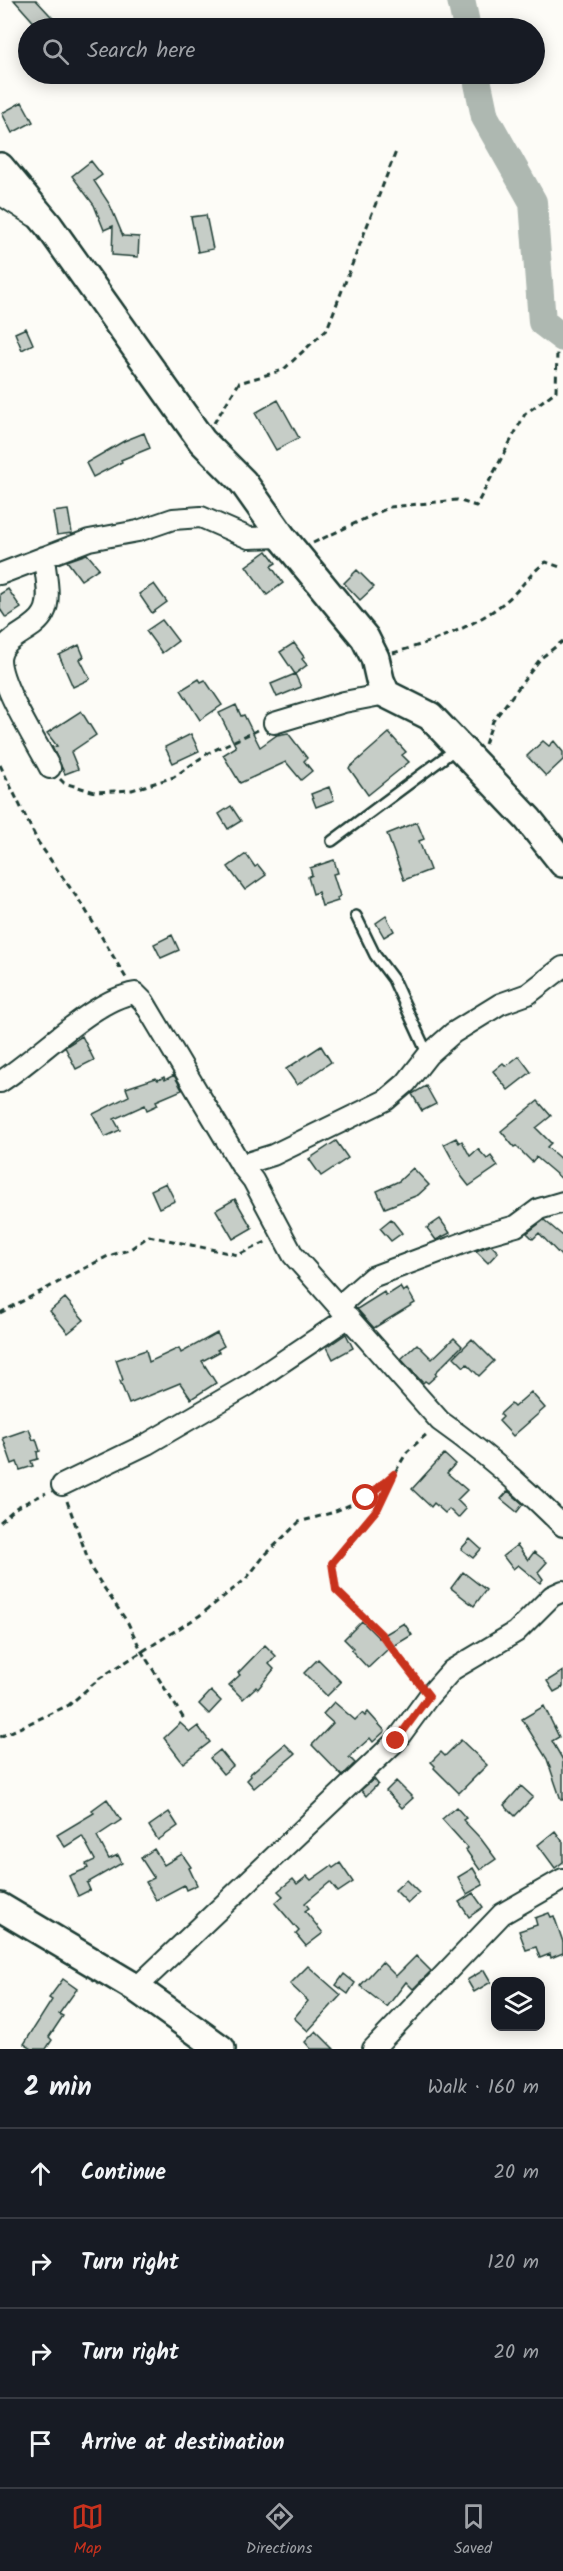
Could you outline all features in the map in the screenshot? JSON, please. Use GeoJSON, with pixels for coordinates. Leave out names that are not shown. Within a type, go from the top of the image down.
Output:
{"type":"FeatureCollection","features":[{"type":"Feature","properties":{"kind":"street"},"geometry":{"type":"LineString","coordinates":[[0,167],[49,226],[202,441],[243,482],[288,544],[365,638],[375,658],[386,694]]}},
{"type":"Feature","properties":{"kind":"street"},"geometry":{"type":"LineString","coordinates":[[0,194],[49,226]]}},
{"type":"Feature","properties":{"kind":"street"},"geometry":{"type":"LineString","coordinates":[[0,573],[89,540],[138,531],[173,519],[201,517],[249,538],[288,544]]}},
{"type":"Feature","properties":{"kind":"street"},"geometry":{"type":"LineString","coordinates":[[44,557],[47,599],[45,612],[36,623],[9,642],[0,660],[9,693],[50,768]]}},
{"type":"Feature","properties":{"kind":"street"},"geometry":{"type":"LineString","coordinates":[[274,723],[345,702],[386,694],[430,716],[528,819],[563,863]]}},
{"type":"Feature","properties":{"kind":"street"},"geometry":{"type":"LineString","coordinates":[[241,1165],[273,1155],[386,1100],[406,1083],[428,1055],[453,1033],[500,1004],[528,994],[563,967]]}},
{"type":"Feature","properties":{"kind":"street"},"geometry":{"type":"LineString","coordinates":[[0,1082],[19,1070],[97,1008],[113,999],[135,993],[144,1002],[241,1165],[253,1180],[293,1255],[440,1421],[538,1501],[563,1526]]}},
{"type":"Feature","properties":{"kind":"street"},"geometry":{"type":"LineString","coordinates":[[62,1485],[147,1444],[249,1385],[344,1312],[372,1277],[484,1235],[516,1226],[539,1209],[563,1202]]}},
{"type":"Feature","properties":{"kind":"street"},"geometry":{"type":"LineString","coordinates":[[136,1988],[396,1741],[429,1696],[452,1670],[516,1632],[552,1596],[563,1591]]}},
{"type":"Feature","properties":{"kind":"street"},"geometry":{"type":"LineString","coordinates":[[373,2049],[502,1914],[563,1879]]}},
{"type":"Feature","properties":{"kind":"street"},"geometry":{"type":"LineString","coordinates":[[0,1907],[136,1988],[221,2049]]}},
{"type":"Feature","properties":{"kind":"lane"},"geometry":{"type":"LineString","coordinates":[[332,841],[459,746]]}},
{"type":"Feature","properties":{"kind":"lane"},"geometry":{"type":"LineString","coordinates":[[356,916],[375,955],[393,979],[428,1055]]}},
{"type":"Feature","properties":{"kind":"path"},"geometry":{"type":"LineString","coordinates":[[202,441],[239,383],[283,370],[327,329],[397,149]]}},
{"type":"Feature","properties":{"kind":"path"},"geometry":{"type":"LineString","coordinates":[[556,391],[557,351]]}},
{"type":"Feature","properties":{"kind":"path"},"geometry":{"type":"LineString","coordinates":[[556,391],[563,396]]}},
{"type":"Feature","properties":{"kind":"path"},"geometry":{"type":"LineString","coordinates":[[288,544],[390,507],[457,500],[476,506],[525,414],[556,391]]}},
{"type":"Feature","properties":{"kind":"path"},"geometry":{"type":"LineString","coordinates":[[375,658],[422,645],[462,628],[504,603],[535,569],[546,562],[563,568]]}},
{"type":"Feature","properties":{"kind":"path"},"geometry":{"type":"LineString","coordinates":[[481,770],[485,744],[493,721],[542,658],[563,641]]}},
{"type":"Feature","properties":{"kind":"path"},"geometry":{"type":"LineString","coordinates":[[50,768],[64,783],[95,792],[132,790],[174,777],[208,753],[274,723]]}},
{"type":"Feature","properties":{"kind":"path"},"geometry":{"type":"LineString","coordinates":[[0,765],[38,842],[85,909],[135,993]]}},
{"type":"Feature","properties":{"kind":"path"},"geometry":{"type":"LineString","coordinates":[[0,1313],[108,1256],[129,1250],[148,1236],[238,1255],[281,1235]]}},
{"type":"Feature","properties":{"kind":"path"},"geometry":{"type":"LineString","coordinates":[[429,1696],[381,1634],[336,1590],[332,1563],[378,1508],[407,1452],[440,1421]]}},
{"type":"Feature","properties":{"kind":"path"},"geometry":{"type":"LineString","coordinates":[[0,1737],[69,1705],[100,1678],[199,1616],[246,1579],[265,1555],[299,1522],[331,1514],[366,1498],[394,1474]]}},
{"type":"Feature","properties":{"kind":"path"},"geometry":{"type":"LineString","coordinates":[[0,1522],[17,1507],[62,1485],[92,1570],[128,1623],[142,1652],[184,1719]]}},
{"type":"Feature","properties":{"kind":"building"},"geometry":{"type":"Polygon","coordinates":[[[14,0],[36,0],[53,18],[30,18],[14,0]]]}},
{"type":"Feature","properties":{"kind":"building"},"geometry":{"type":"Polygon","coordinates":[[[22,102],[33,122],[12,133],[2,113],[22,102]]]}},
{"type":"Feature","properties":{"kind":"building"},"geometry":{"type":"Polygon","coordinates":[[[91,161],[102,175],[94,181],[110,205],[123,236],[139,237],[138,257],[112,255],[113,226],[104,230],[94,205],[72,176],[91,161]]]}},
{"type":"Feature","properties":{"kind":"building"},"geometry":{"type":"Polygon","coordinates":[[[206,215],[213,249],[198,252],[191,217],[206,215]]]}},
{"type":"Feature","properties":{"kind":"building"},"geometry":{"type":"Polygon","coordinates":[[[26,328],[33,344],[22,350],[15,333],[26,328]]]}},
{"type":"Feature","properties":{"kind":"building"},"geometry":{"type":"Polygon","coordinates":[[[278,400],[299,438],[276,450],[255,413],[278,400]]]}},
{"type":"Feature","properties":{"kind":"building"},"geometry":{"type":"Polygon","coordinates":[[[144,433],[150,448],[121,460],[122,462],[93,477],[86,463],[124,441],[144,433]]]}},
{"type":"Feature","properties":{"kind":"building"},"geometry":{"type":"Polygon","coordinates":[[[68,510],[72,533],[57,535],[53,512],[68,510]]]}},
{"type":"Feature","properties":{"kind":"building"},"geometry":{"type":"Polygon","coordinates":[[[267,551],[276,563],[271,566],[283,583],[267,595],[246,566],[267,551]]]}},
{"type":"Feature","properties":{"kind":"building"},"geometry":{"type":"Polygon","coordinates":[[[87,554],[99,568],[81,580],[67,561],[87,554]]]}},
{"type":"Feature","properties":{"kind":"building"},"geometry":{"type":"Polygon","coordinates":[[[357,570],[374,587],[360,600],[344,583],[357,570]]]}},
{"type":"Feature","properties":{"kind":"building"},"geometry":{"type":"Polygon","coordinates":[[[154,584],[167,602],[152,613],[139,594],[154,584]]]}},
{"type":"Feature","properties":{"kind":"building"},"geometry":{"type":"Polygon","coordinates":[[[8,589],[21,608],[6,618],[0,609],[0,594],[8,589]]]}},
{"type":"Feature","properties":{"kind":"building"},"geometry":{"type":"Polygon","coordinates":[[[162,620],[178,641],[162,653],[146,631],[162,620]]]}},
{"type":"Feature","properties":{"kind":"building"},"geometry":{"type":"Polygon","coordinates":[[[294,643],[307,665],[295,674],[280,652],[294,643]]]}},
{"type":"Feature","properties":{"kind":"building"},"geometry":{"type":"Polygon","coordinates":[[[79,645],[84,657],[80,659],[90,679],[73,687],[59,655],[79,645]]]}},
{"type":"Feature","properties":{"kind":"building"},"geometry":{"type":"Polygon","coordinates":[[[295,674],[301,687],[277,697],[271,684],[295,674]]]}},
{"type":"Feature","properties":{"kind":"building"},"geometry":{"type":"Polygon","coordinates":[[[199,679],[201,682],[205,680],[222,705],[200,720],[181,690],[199,679]]]}},
{"type":"Feature","properties":{"kind":"building"},"geometry":{"type":"Polygon","coordinates":[[[236,705],[241,716],[244,715],[260,747],[277,735],[288,733],[307,758],[304,761],[312,771],[301,780],[286,762],[240,783],[223,755],[236,747],[219,713],[236,705]]]}},
{"type":"Feature","properties":{"kind":"building"},"geometry":{"type":"Polygon","coordinates":[[[81,711],[96,735],[71,752],[78,769],[65,774],[52,747],[57,746],[47,733],[81,711]]]}},
{"type":"Feature","properties":{"kind":"building"},"geometry":{"type":"Polygon","coordinates":[[[389,733],[406,752],[402,755],[409,762],[368,795],[349,768],[389,733]]]}},
{"type":"Feature","properties":{"kind":"building"},"geometry":{"type":"Polygon","coordinates":[[[191,734],[199,751],[173,763],[165,747],[191,734]]]}},
{"type":"Feature","properties":{"kind":"building"},"geometry":{"type":"Polygon","coordinates":[[[543,741],[549,746],[554,741],[563,752],[563,760],[546,776],[527,756],[543,741]]]}},
{"type":"Feature","properties":{"kind":"building"},"geometry":{"type":"Polygon","coordinates":[[[329,787],[334,800],[316,807],[311,794],[329,787]]]}},
{"type":"Feature","properties":{"kind":"building"},"geometry":{"type":"Polygon","coordinates":[[[231,806],[241,821],[228,829],[219,814],[231,806]]]}},
{"type":"Feature","properties":{"kind":"building"},"geometry":{"type":"Polygon","coordinates":[[[417,822],[424,839],[419,841],[430,870],[404,880],[387,834],[417,822]]]}},
{"type":"Feature","properties":{"kind":"building"},"geometry":{"type":"Polygon","coordinates":[[[246,854],[255,867],[258,865],[266,875],[245,890],[228,867],[246,854]]]}},
{"type":"Feature","properties":{"kind":"building"},"geometry":{"type":"Polygon","coordinates":[[[334,860],[338,873],[333,874],[340,896],[337,898],[338,901],[322,906],[318,892],[313,894],[308,877],[312,875],[310,868],[334,860]]]}},
{"type":"Feature","properties":{"kind":"building"},"geometry":{"type":"Polygon","coordinates":[[[386,916],[394,931],[384,937],[376,923],[386,916]]]}},
{"type":"Feature","properties":{"kind":"building"},"geometry":{"type":"Polygon","coordinates":[[[172,935],[179,950],[161,958],[154,944],[172,935]]]}},
{"type":"Feature","properties":{"kind":"building"},"geometry":{"type":"Polygon","coordinates":[[[82,1036],[94,1060],[76,1069],[65,1047],[82,1036]]]}},
{"type":"Feature","properties":{"kind":"building"},"geometry":{"type":"Polygon","coordinates":[[[321,1046],[331,1062],[297,1085],[286,1069],[321,1046]]]}},
{"type":"Feature","properties":{"kind":"building"},"geometry":{"type":"Polygon","coordinates":[[[519,1056],[531,1072],[508,1090],[493,1071],[503,1063],[506,1066],[519,1056]]]}},
{"type":"Feature","properties":{"kind":"building"},"geometry":{"type":"Polygon","coordinates":[[[174,1075],[182,1090],[156,1101],[158,1105],[147,1110],[145,1105],[114,1119],[120,1130],[105,1137],[93,1114],[129,1096],[126,1088],[156,1078],[158,1080],[164,1077],[165,1080],[174,1075]]]}},
{"type":"Feature","properties":{"kind":"building"},"geometry":{"type":"Polygon","coordinates":[[[426,1086],[436,1104],[422,1111],[412,1094],[426,1086]]]}},
{"type":"Feature","properties":{"kind":"building"},"geometry":{"type":"Polygon","coordinates":[[[538,1101],[551,1116],[536,1128],[551,1143],[547,1147],[563,1161],[563,1180],[536,1157],[532,1162],[516,1146],[514,1147],[501,1131],[538,1101]]]}},
{"type":"Feature","properties":{"kind":"building"},"geometry":{"type":"Polygon","coordinates":[[[456,1138],[459,1143],[462,1141],[470,1156],[478,1149],[487,1159],[491,1156],[498,1166],[469,1186],[444,1144],[456,1138]]]}},
{"type":"Feature","properties":{"kind":"building"},"geometry":{"type":"Polygon","coordinates":[[[336,1141],[348,1158],[321,1176],[309,1159],[336,1141]]]}},
{"type":"Feature","properties":{"kind":"building"},"geometry":{"type":"Polygon","coordinates":[[[413,1168],[429,1185],[418,1195],[385,1208],[377,1191],[399,1181],[413,1168]]]}},
{"type":"Feature","properties":{"kind":"building"},"geometry":{"type":"Polygon","coordinates":[[[166,1183],[175,1201],[159,1208],[151,1190],[166,1183]]]}},
{"type":"Feature","properties":{"kind":"building"},"geometry":{"type":"Polygon","coordinates":[[[235,1199],[252,1228],[233,1239],[216,1210],[235,1199]]]}},
{"type":"Feature","properties":{"kind":"building"},"geometry":{"type":"Polygon","coordinates":[[[391,1219],[402,1233],[391,1241],[380,1228],[391,1219]]]}},
{"type":"Feature","properties":{"kind":"building"},"geometry":{"type":"Polygon","coordinates":[[[440,1219],[450,1233],[436,1240],[427,1228],[440,1219]]]}},
{"type":"Feature","properties":{"kind":"building"},"geometry":{"type":"Polygon","coordinates":[[[544,1220],[563,1236],[563,1258],[539,1233],[533,1239],[527,1233],[544,1220]]]}},
{"type":"Feature","properties":{"kind":"building"},"geometry":{"type":"Polygon","coordinates":[[[491,1245],[498,1252],[488,1263],[476,1251],[491,1245]]]}},
{"type":"Feature","properties":{"kind":"building"},"geometry":{"type":"Polygon","coordinates":[[[400,1287],[403,1292],[407,1289],[415,1303],[374,1328],[357,1309],[384,1292],[386,1296],[400,1287]]]}},
{"type":"Feature","properties":{"kind":"building"},"geometry":{"type":"Polygon","coordinates":[[[65,1298],[84,1320],[68,1333],[50,1311],[65,1298]]]}},
{"type":"Feature","properties":{"kind":"building"},"geometry":{"type":"Polygon","coordinates":[[[217,1333],[224,1346],[217,1350],[219,1352],[202,1361],[216,1383],[191,1399],[180,1383],[129,1404],[120,1381],[123,1380],[116,1360],[146,1350],[149,1362],[179,1348],[181,1353],[217,1333]]]}},
{"type":"Feature","properties":{"kind":"building"},"geometry":{"type":"Polygon","coordinates":[[[346,1334],[353,1348],[333,1359],[327,1347],[346,1334]]]}},
{"type":"Feature","properties":{"kind":"building"},"geometry":{"type":"Polygon","coordinates":[[[454,1338],[462,1346],[428,1383],[425,1381],[423,1383],[401,1359],[417,1344],[432,1359],[454,1338]]]}},
{"type":"Feature","properties":{"kind":"building"},"geometry":{"type":"Polygon","coordinates":[[[472,1339],[494,1361],[479,1376],[467,1364],[464,1367],[454,1357],[472,1339]]]}},
{"type":"Feature","properties":{"kind":"building"},"geometry":{"type":"Polygon","coordinates":[[[531,1392],[545,1408],[513,1436],[499,1421],[503,1417],[500,1414],[511,1404],[514,1407],[531,1392]]]}},
{"type":"Feature","properties":{"kind":"building"},"geometry":{"type":"Polygon","coordinates":[[[29,1429],[40,1451],[37,1452],[38,1459],[31,1461],[33,1466],[20,1470],[17,1462],[12,1464],[3,1438],[29,1429]]]}},
{"type":"Feature","properties":{"kind":"building"},"geometry":{"type":"Polygon","coordinates":[[[444,1454],[455,1464],[447,1473],[467,1490],[457,1500],[466,1509],[458,1518],[449,1509],[445,1513],[434,1503],[431,1507],[412,1489],[444,1454]]]}},
{"type":"Feature","properties":{"kind":"building"},"geometry":{"type":"Polygon","coordinates":[[[508,1491],[523,1504],[517,1512],[501,1499],[508,1491]]]}},
{"type":"Feature","properties":{"kind":"building"},"geometry":{"type":"Polygon","coordinates":[[[470,1539],[481,1549],[473,1558],[461,1549],[470,1539]]]}},
{"type":"Feature","properties":{"kind":"building"},"geometry":{"type":"Polygon","coordinates":[[[517,1545],[528,1560],[534,1552],[547,1562],[538,1572],[543,1579],[540,1583],[518,1565],[513,1569],[503,1556],[517,1545]]]}},
{"type":"Feature","properties":{"kind":"building"},"geometry":{"type":"Polygon","coordinates":[[[463,1572],[486,1590],[474,1606],[451,1588],[463,1572]]]}},
{"type":"Feature","properties":{"kind":"building"},"geometry":{"type":"Polygon","coordinates":[[[362,1621],[379,1638],[404,1623],[412,1635],[387,1650],[368,1668],[344,1639],[362,1621]]]}},
{"type":"Feature","properties":{"kind":"building"},"geometry":{"type":"Polygon","coordinates":[[[265,1645],[276,1656],[269,1664],[274,1669],[258,1689],[256,1687],[243,1699],[229,1685],[265,1645]]]}},
{"type":"Feature","properties":{"kind":"building"},"geometry":{"type":"Polygon","coordinates":[[[318,1659],[341,1682],[327,1696],[304,1673],[318,1659]]]}},
{"type":"Feature","properties":{"kind":"building"},"geometry":{"type":"Polygon","coordinates":[[[563,1671],[563,1687],[554,1692],[547,1681],[563,1671]]]}},
{"type":"Feature","properties":{"kind":"building"},"geometry":{"type":"Polygon","coordinates":[[[211,1691],[221,1701],[209,1714],[199,1704],[211,1691]]]}},
{"type":"Feature","properties":{"kind":"building"},"geometry":{"type":"Polygon","coordinates":[[[334,1702],[355,1720],[362,1713],[365,1716],[368,1712],[385,1731],[373,1742],[370,1738],[349,1757],[355,1763],[342,1776],[312,1745],[333,1723],[323,1714],[334,1702]]]}},
{"type":"Feature","properties":{"kind":"building"},"geometry":{"type":"Polygon","coordinates":[[[544,1706],[559,1737],[552,1741],[563,1760],[563,1800],[561,1800],[547,1759],[522,1719],[544,1706]]]}},
{"type":"Feature","properties":{"kind":"building"},"geometry":{"type":"Polygon","coordinates":[[[180,1723],[190,1732],[198,1726],[210,1742],[183,1763],[164,1738],[180,1723]]]}},
{"type":"Feature","properties":{"kind":"building"},"geometry":{"type":"Polygon","coordinates":[[[461,1740],[487,1765],[459,1793],[431,1762],[441,1752],[445,1756],[461,1740]]]}},
{"type":"Feature","properties":{"kind":"building"},"geometry":{"type":"Polygon","coordinates":[[[285,1744],[295,1754],[254,1788],[247,1780],[250,1774],[285,1744]]]}},
{"type":"Feature","properties":{"kind":"building"},"geometry":{"type":"Polygon","coordinates":[[[220,1750],[233,1766],[223,1774],[210,1758],[220,1750]]]}},
{"type":"Feature","properties":{"kind":"building"},"geometry":{"type":"Polygon","coordinates":[[[374,1779],[378,1784],[366,1796],[361,1790],[374,1779]]]}},
{"type":"Feature","properties":{"kind":"building"},"geometry":{"type":"Polygon","coordinates":[[[396,1781],[413,1798],[402,1808],[386,1791],[396,1781]]]}},
{"type":"Feature","properties":{"kind":"building"},"geometry":{"type":"Polygon","coordinates":[[[521,1786],[533,1797],[515,1816],[504,1805],[521,1786]]]}},
{"type":"Feature","properties":{"kind":"building"},"geometry":{"type":"Polygon","coordinates":[[[107,1799],[121,1820],[97,1836],[109,1859],[118,1855],[122,1863],[87,1883],[90,1890],[78,1896],[69,1876],[88,1868],[86,1864],[95,1860],[82,1836],[65,1847],[57,1835],[94,1813],[92,1810],[107,1799]]]}},
{"type":"Feature","properties":{"kind":"building"},"geometry":{"type":"Polygon","coordinates":[[[456,1807],[466,1818],[463,1820],[496,1859],[480,1870],[466,1850],[468,1848],[442,1819],[456,1807]]]}},
{"type":"Feature","properties":{"kind":"building"},"geometry":{"type":"Polygon","coordinates":[[[169,1812],[178,1826],[158,1840],[149,1826],[169,1812]]]}},
{"type":"Feature","properties":{"kind":"building"},"geometry":{"type":"Polygon","coordinates":[[[555,1831],[563,1842],[563,1862],[555,1868],[538,1845],[555,1831]]]}},
{"type":"Feature","properties":{"kind":"building"},"geometry":{"type":"Polygon","coordinates":[[[154,1849],[164,1865],[182,1854],[191,1867],[189,1868],[197,1885],[186,1890],[184,1885],[156,1900],[146,1882],[154,1878],[141,1858],[154,1849]]]}},
{"type":"Feature","properties":{"kind":"building"},"geometry":{"type":"Polygon","coordinates":[[[340,1863],[353,1882],[338,1892],[330,1882],[305,1903],[309,1908],[305,1911],[323,1933],[306,1946],[296,1934],[299,1931],[275,1903],[283,1896],[278,1891],[293,1879],[297,1884],[307,1876],[311,1880],[331,1866],[333,1868],[340,1863]]]}},
{"type":"Feature","properties":{"kind":"building"},"geometry":{"type":"Polygon","coordinates":[[[473,1868],[483,1885],[467,1894],[458,1877],[473,1868]]]}},
{"type":"Feature","properties":{"kind":"building"},"geometry":{"type":"Polygon","coordinates":[[[406,1880],[419,1893],[408,1903],[395,1890],[406,1880]]]}},
{"type":"Feature","properties":{"kind":"building"},"geometry":{"type":"Polygon","coordinates":[[[473,1893],[483,1907],[469,1917],[459,1902],[473,1893]]]}},
{"type":"Feature","properties":{"kind":"building"},"geometry":{"type":"Polygon","coordinates":[[[549,1913],[551,1917],[554,1916],[563,1942],[563,1953],[551,1958],[550,1954],[540,1958],[536,1947],[526,1950],[519,1931],[537,1925],[535,1918],[549,1913]]]}},
{"type":"Feature","properties":{"kind":"building"},"geometry":{"type":"Polygon","coordinates":[[[416,1956],[431,1971],[413,1989],[406,1982],[387,2007],[360,1986],[382,1962],[396,1976],[416,1956]]]}},
{"type":"Feature","properties":{"kind":"building"},"geometry":{"type":"Polygon","coordinates":[[[308,1966],[341,1995],[308,2031],[294,2018],[308,2001],[290,1984],[308,1966]]]}},
{"type":"Feature","properties":{"kind":"building"},"geometry":{"type":"Polygon","coordinates":[[[484,1970],[491,1982],[474,1992],[467,1980],[484,1970]]]}},
{"type":"Feature","properties":{"kind":"building"},"geometry":{"type":"Polygon","coordinates":[[[344,1974],[355,1983],[348,1994],[336,1985],[344,1974]]]}},
{"type":"Feature","properties":{"kind":"building"},"geometry":{"type":"Polygon","coordinates":[[[63,1979],[77,1989],[59,2014],[63,2016],[49,2037],[52,2040],[46,2049],[32,2049],[24,2044],[52,2000],[49,1998],[63,1979]]]}},
{"type":"Feature","properties":{"kind":"building"},"geometry":{"type":"Polygon","coordinates":[[[316,2031],[334,2049],[311,2049],[305,2042],[316,2031]]]}},
{"type":"Feature","properties":{"kind":"waterway"},"geometry":{"type":"LineString","coordinates":[[461,0],[465,18]]}},
{"type":"Feature","properties":{"kind":"waterway"},"geometry":{"type":"LineString","coordinates":[[478,84],[485,117],[533,202],[542,322],[563,338]]}},
{"type":"Feature","properties":{"kind":"route"},"geometry":{"type":"LineString","coordinates":[[366,1498],[394,1474],[378,1508],[332,1563],[336,1590],[381,1634],[429,1696],[396,1741]]}}]}
